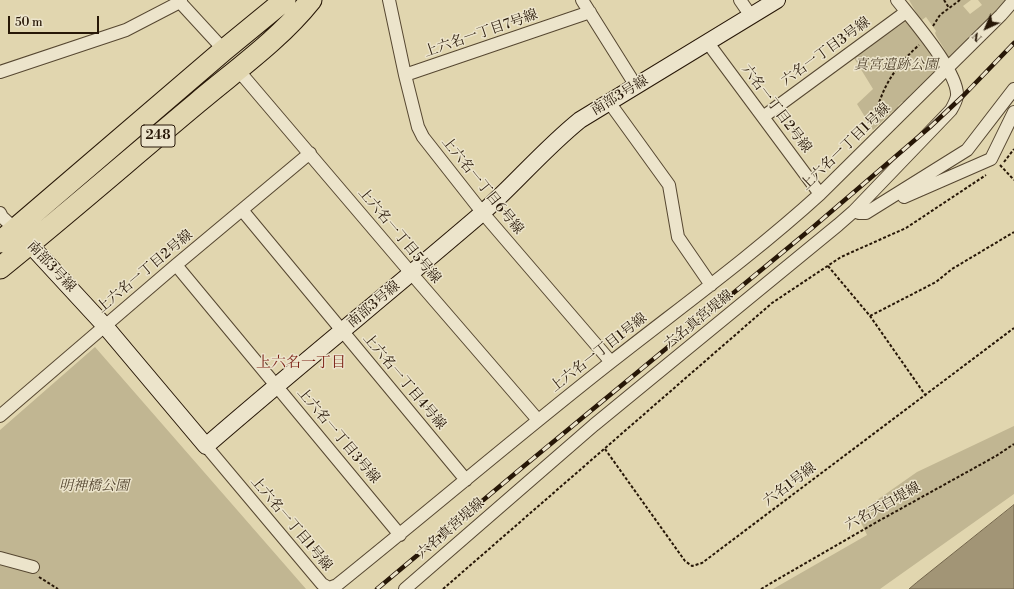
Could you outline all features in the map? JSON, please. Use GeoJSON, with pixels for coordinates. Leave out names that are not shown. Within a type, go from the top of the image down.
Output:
{"type":"FeatureCollection","features":[{"type":"Feature","properties":{"kind":"highway","name":"248"},"geometry":{"type":"LineString","coordinates":[[8,236],[224,50],[285,0]]}},
{"type":"Feature","properties":{"kind":"highway","name":"248"},"geometry":{"type":"LineString","coordinates":[[0,268],[201,99],[238,70],[297,18],[311,0]]}},
{"type":"Feature","properties":{"kind":"street","name":"上六名一丁目6号線"},"geometry":{"type":"LineString","coordinates":[[389,0],[405,75],[418,127],[423,137],[482,212],[611,362]]}},
{"type":"Feature","properties":{"kind":"street"},"geometry":{"type":"LineString","coordinates":[[582,0],[636,86]]}},
{"type":"Feature","properties":{"kind":"street"},"geometry":{"type":"LineString","coordinates":[[740,0],[751,16]]}},
{"type":"Feature","properties":{"kind":"street","name":"南部3号線"},"geometry":{"type":"LineString","coordinates":[[8,236],[30,244],[105,326],[206,446],[276,385],[482,212],[561,135],[580,120],[776,0]]}},
{"type":"Feature","properties":{"kind":"street"},"geometry":{"type":"LineString","coordinates":[[860,212],[951,110],[957,95],[954,81],[947,69],[926,36],[897,0]]}},
{"type":"Feature","properties":{"kind":"street","name":"上六名一丁目1号線"},"geometry":{"type":"LineString","coordinates":[[206,446],[322,584],[329,588],[337,585],[400,535],[538,420],[793,219],[947,69],[1014,0]]}},
{"type":"Feature","properties":{"kind":"street"},"geometry":{"type":"LineString","coordinates":[[0,72],[126,30],[180,1],[224,50]]}},
{"type":"Feature","properties":{"kind":"street","name":"上六名一丁目7号線"},"geometry":{"type":"LineString","coordinates":[[405,75],[590,12]]}},
{"type":"Feature","properties":{"kind":"street","name":"六名一丁目3号線"},"geometry":{"type":"LineString","coordinates":[[763,117],[906,12]]}},
{"type":"Feature","properties":{"kind":"street","name":"六名一丁目2号線"},"geometry":{"type":"LineString","coordinates":[[708,43],[820,194]]}},
{"type":"Feature","properties":{"kind":"street","name":"上六名一丁目5号線"},"geometry":{"type":"LineString","coordinates":[[238,70],[538,420]]}},
{"type":"Feature","properties":{"kind":"street","name":"六名真宮堤線"},"geometry":{"type":"LineString","coordinates":[[405,589],[594,425],[838,225],[968,150],[1014,89]]}},
{"type":"Feature","properties":{"kind":"street"},"geometry":{"type":"LineString","coordinates":[[609,102],[670,185],[678,237],[711,285]]}},
{"type":"Feature","properties":{"kind":"street"},"geometry":{"type":"LineString","coordinates":[[860,212],[991,159],[1014,112]]}},
{"type":"Feature","properties":{"kind":"street","name":"上六名一丁目2号線"},"geometry":{"type":"LineString","coordinates":[[0,416],[176,265],[310,153]]}},
{"type":"Feature","properties":{"kind":"street","name":"上六名一丁目4号線"},"geometry":{"type":"LineString","coordinates":[[242,210],[466,480]]}},
{"type":"Feature","properties":{"kind":"street"},"geometry":{"type":"LineString","coordinates":[[0,213],[8,236]]}},
{"type":"Feature","properties":{"kind":"street","name":"上六名一丁目3号線"},"geometry":{"type":"LineString","coordinates":[[176,265],[400,535]]}},
{"type":"Feature","properties":{"kind":"street"},"geometry":{"type":"LineString","coordinates":[[0,558],[33,567]]}},
{"type":"Feature","properties":{"kind":"path"},"geometry":{"type":"LineString","coordinates":[[944,0],[949,8]]}},
{"type":"Feature","properties":{"kind":"path"},"geometry":{"type":"LineString","coordinates":[[885,130],[876,113],[879,102],[894,70],[924,40],[940,15],[960,0]]}},
{"type":"Feature","properties":{"kind":"path"},"geometry":{"type":"LineString","coordinates":[[1014,149],[1001,166],[1014,180]]}},
{"type":"Feature","properties":{"kind":"path"},"geometry":{"type":"LineString","coordinates":[[443,589],[772,303],[841,257],[906,228],[988,174]]}},
{"type":"Feature","properties":{"kind":"path"},"geometry":{"type":"LineString","coordinates":[[870,316],[936,282],[952,269],[1014,232]]}},
{"type":"Feature","properties":{"kind":"path"},"geometry":{"type":"LineString","coordinates":[[828,266],[870,316],[926,396]]}},
{"type":"Feature","properties":{"kind":"path","name":"六名1号線"},"geometry":{"type":"LineString","coordinates":[[605,449],[685,561],[692,566],[702,563],[926,396],[1014,328]]}},
{"type":"Feature","properties":{"kind":"path","name":"六名天白堤線"},"geometry":{"type":"LineString","coordinates":[[762,589],[875,522],[996,456],[1014,444]]}},
{"type":"Feature","properties":{"kind":"path"},"geometry":{"type":"LineString","coordinates":[[33,567],[41,579],[58,589]]}},
{"type":"Feature","properties":{"kind":"green space","name":"真宮遺跡公園"},"geometry":{"type":"Polygon","coordinates":[[[909,0],[971,0],[963,6],[970,14],[982,5],[978,0],[1011,0],[952,59],[947,56],[935,33],[936,31],[926,17],[922,20],[909,0]]]}},
{"type":"Feature","properties":{"kind":"green space","name":"真宮遺跡公園"},"geometry":{"type":"Polygon","coordinates":[[[909,19],[941,65],[909,96],[909,99],[905,103],[902,102],[898,106],[899,110],[893,111],[873,130],[857,104],[873,89],[854,58],[909,19]]]}},
{"type":"Feature","properties":{"kind":"green space","name":"明神橋公園"},"geometry":{"type":"Polygon","coordinates":[[[95,347],[306,589],[0,589],[0,430],[95,347]]]}},
{"type":"Feature","properties":{"kind":"green space"},"geometry":{"type":"Polygon","coordinates":[[[1014,426],[1014,494],[880,589],[773,589],[867,535],[857,514],[917,472],[1014,426]]]}},
{"type":"Feature","properties":{"kind":"shaded area"},"geometry":{"type":"Polygon","coordinates":[[[1014,505],[1014,589],[909,589],[916,583],[1014,505]]]}},
{"type":"Feature","properties":{"kind":"railway"},"geometry":{"type":"LineString","coordinates":[[377,589],[812,228],[930,127],[963,96],[1014,43]]}},
{"type":"Feature","properties":{"kind":"district","name":"上六名一丁目"},"geometry":{"type":"Point","coordinates":[301,363]}}]}
